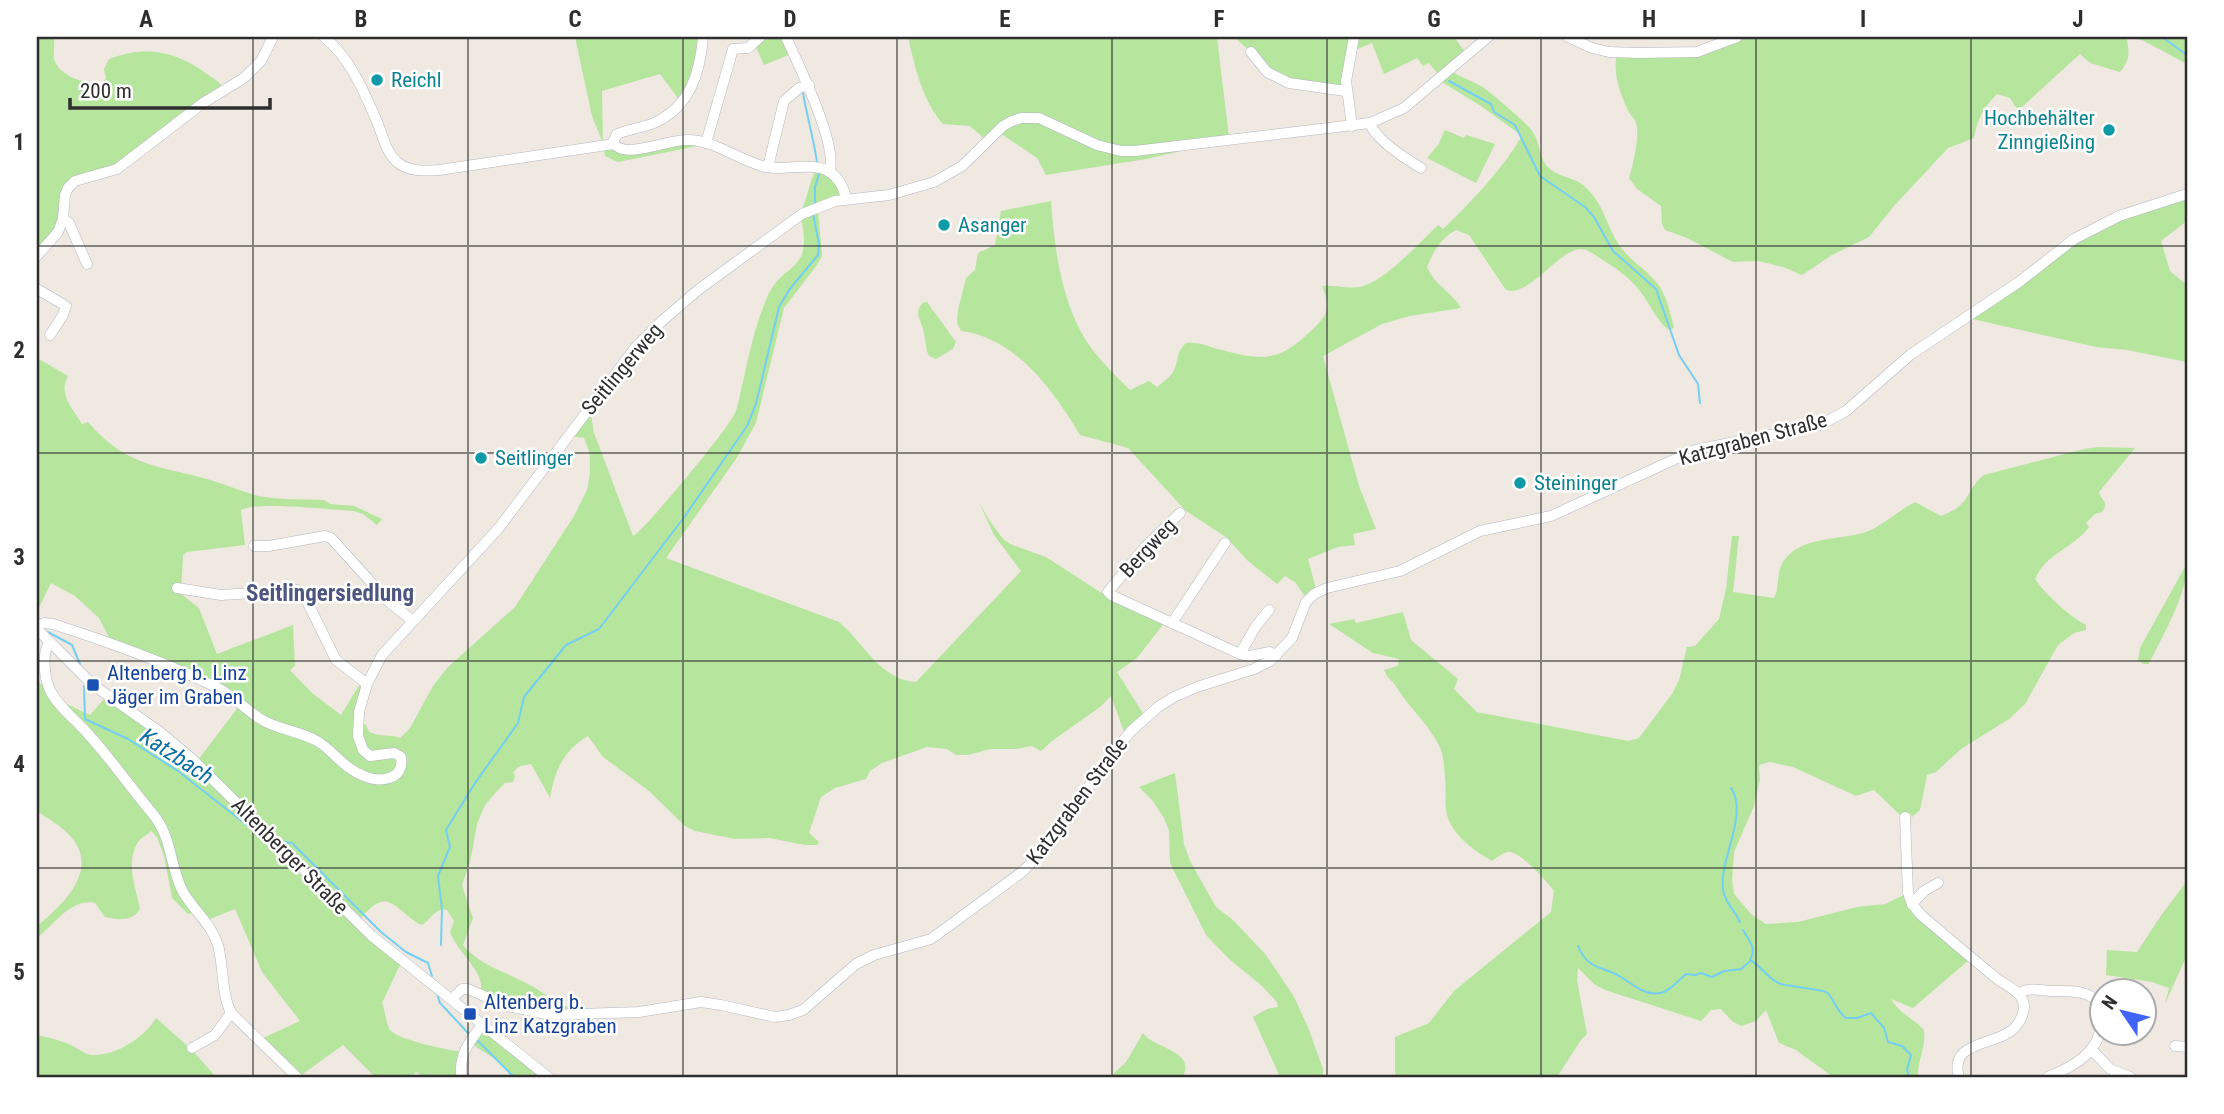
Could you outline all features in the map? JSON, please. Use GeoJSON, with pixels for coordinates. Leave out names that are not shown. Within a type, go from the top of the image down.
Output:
{"type":"FeatureCollection","features":[{"type":"Feature","properties":{"kind":"street"},"geometry":{"type":"LineString","coordinates":[[37,256],[54,238],[63,219],[65,195],[75,181],[117,169],[203,103],[244,78],[261,61],[273,37]]}},
{"type":"Feature","properties":{"kind":"street"},"geometry":{"type":"LineString","coordinates":[[324,37],[346,61],[392,157],[414,171],[439,170],[614,144],[622,150],[630,150],[680,140],[706,143],[748,162],[777,169],[810,166],[829,172],[842,185],[846,199]]}},
{"type":"Feature","properties":{"kind":"street"},"geometry":{"type":"LineString","coordinates":[[614,144],[617,134],[657,121],[680,106],[694,83],[703,37]]}},
{"type":"Feature","properties":{"kind":"street"},"geometry":{"type":"LineString","coordinates":[[706,143],[733,49],[748,48],[760,37]]}},
{"type":"Feature","properties":{"kind":"street"},"geometry":{"type":"LineString","coordinates":[[786,37],[809,85],[831,158],[829,172]]}},
{"type":"Feature","properties":{"kind":"street"},"geometry":{"type":"LineString","coordinates":[[1352,126],[1345,91],[1354,37]]}},
{"type":"Feature","properties":{"kind":"street","name":"Seitlingerweg"},"geometry":{"type":"LineString","coordinates":[[37,628],[44,623],[53,624],[149,657],[228,693],[267,722],[314,740],[356,773],[371,779],[384,780],[399,771],[401,757],[394,753],[370,756],[360,744],[357,727],[367,684],[382,655],[484,546],[614,374],[663,320],[698,290],[790,222],[813,209],[846,199],[889,195],[934,182],[968,161],[1003,126],[1021,118],[1039,118],[1085,141],[1121,151],[1150,150],[1370,123],[1404,108],[1488,37]]}},
{"type":"Feature","properties":{"kind":"street"},"geometry":{"type":"LineString","coordinates":[[1568,37],[1592,48],[1629,53],[1697,52],[1737,37]]}},
{"type":"Feature","properties":{"kind":"street"},"geometry":{"type":"LineString","coordinates":[[1251,52],[1267,72],[1289,83],[1345,91]]}},
{"type":"Feature","properties":{"kind":"street"},"geometry":{"type":"LineString","coordinates":[[768,167],[784,101],[799,88],[809,85]]}},
{"type":"Feature","properties":{"kind":"street"},"geometry":{"type":"LineString","coordinates":[[1370,123],[1372,129],[1395,150],[1421,168]]}},
{"type":"Feature","properties":{"kind":"street","name":"Katzgraben Straße"},"geometry":{"type":"LineString","coordinates":[[452,999],[462,989],[468,989],[521,1009],[570,1016],[639,1012],[701,1003],[721,1004],[775,1017],[796,1013],[810,1005],[856,964],[874,955],[931,939],[1028,867],[1048,846],[1131,731],[1158,708],[1183,693],[1254,668],[1276,656],[1292,638],[1306,602],[1320,591],[1390,575],[1480,531],[1551,516],[1695,450],[1803,430],[1835,418],[1918,349],[2019,282],[2074,239],[2109,220],[2187,194]]}},
{"type":"Feature","properties":{"kind":"street"},"geometry":{"type":"LineString","coordinates":[[63,219],[69,223],[87,264]]}},
{"type":"Feature","properties":{"kind":"street"},"geometry":{"type":"LineString","coordinates":[[37,289],[66,306],[50,335]]}},
{"type":"Feature","properties":{"kind":"street","name":"Bergweg"},"geometry":{"type":"LineString","coordinates":[[1180,513],[1145,547],[1108,592],[1240,654],[1250,656],[1270,652],[1276,656]]}},
{"type":"Feature","properties":{"kind":"street"},"geometry":{"type":"LineString","coordinates":[[254,546],[325,536],[331,538],[389,602],[412,621]]}},
{"type":"Feature","properties":{"kind":"street"},"geometry":{"type":"LineString","coordinates":[[1172,623],[1225,543]]}},
{"type":"Feature","properties":{"kind":"street"},"geometry":{"type":"LineString","coordinates":[[177,588],[221,595],[298,590],[304,596],[336,660],[367,684]]}},
{"type":"Feature","properties":{"kind":"street"},"geometry":{"type":"LineString","coordinates":[[1240,654],[1269,610]]}},
{"type":"Feature","properties":{"kind":"street","name":"Altenberger Straße"},"geometry":{"type":"LineString","coordinates":[[37,628],[93,685],[182,750],[372,936],[548,1077]]}},
{"type":"Feature","properties":{"kind":"street"},"geometry":{"type":"LineString","coordinates":[[49,643],[46,651],[46,679],[52,695],[98,746],[166,832],[180,884],[188,900],[206,920],[217,943],[225,994],[232,1013],[297,1077]]}},
{"type":"Feature","properties":{"kind":"street"},"geometry":{"type":"LineString","coordinates":[[1905,817],[1908,893],[1912,904],[1930,923],[1998,980],[2019,994],[2024,1006],[2018,1024],[2002,1037],[1976,1045],[1963,1053],[1957,1066],[1959,1077]]}},
{"type":"Feature","properties":{"kind":"street"},"geometry":{"type":"LineString","coordinates":[[1912,904],[1924,891],[1938,883]]}},
{"type":"Feature","properties":{"kind":"street"},"geometry":{"type":"LineString","coordinates":[[2019,994],[2027,990],[2077,992],[2093,997],[2099,1005],[2100,1033],[2092,1050],[2074,1065],[2048,1077]]}},
{"type":"Feature","properties":{"kind":"street"},"geometry":{"type":"LineString","coordinates":[[192,1048],[215,1035],[232,1013]]}},
{"type":"Feature","properties":{"kind":"street"},"geometry":{"type":"LineString","coordinates":[[461,1077],[460,1062],[463,1051],[483,1024]]}},
{"type":"Feature","properties":{"kind":"street"},"geometry":{"type":"LineString","coordinates":[[2175,1046],[2187,1047]]}},
{"type":"Feature","properties":{"kind":"street"},"geometry":{"type":"LineString","coordinates":[[2092,1050],[2110,1069],[2130,1077]]}},
{"type":"Feature","properties":{"kind":"green space"},"geometry":{"type":"Polygon","coordinates":[[[37,37],[54,37],[54,59],[57,65],[67,75],[89,83],[102,84],[106,78],[104,69],[109,59],[136,52],[148,52],[172,55],[184,60],[214,78],[223,88],[115,167],[74,180],[57,228],[37,252],[37,37]]]}},
{"type":"Feature","properties":{"kind":"green space"},"geometry":{"type":"Polygon","coordinates":[[[575,37],[701,37],[699,58],[681,102],[660,74],[602,91],[603,143],[592,116],[575,37]]]}},
{"type":"Feature","properties":{"kind":"green space"},"geometry":{"type":"Polygon","coordinates":[[[764,37],[784,37],[791,54],[764,65],[756,47],[764,37]]]}},
{"type":"Feature","properties":{"kind":"green space"},"geometry":{"type":"Polygon","coordinates":[[[908,37],[1217,37],[1229,138],[1119,149],[1032,115],[986,140],[970,126],[943,124],[936,115],[920,83],[908,37]]]}},
{"type":"Feature","properties":{"kind":"green space"},"geometry":{"type":"Polygon","coordinates":[[[1234,37],[1352,37],[1342,85],[1338,88],[1314,86],[1282,78],[1234,37]]]}},
{"type":"Feature","properties":{"kind":"green space"},"geometry":{"type":"Polygon","coordinates":[[[1356,37],[1454,37],[1465,52],[1439,75],[1429,63],[1423,66],[1417,58],[1384,74],[1372,43],[1355,50],[1356,37]]]}},
{"type":"Feature","properties":{"kind":"green space"},"geometry":{"type":"Polygon","coordinates":[[[1743,37],[2126,37],[2128,51],[2126,64],[2120,72],[2090,63],[2080,54],[2017,109],[2010,98],[1997,94],[1982,114],[1974,138],[1948,148],[1869,237],[1832,255],[1802,275],[1758,261],[1733,262],[1687,238],[1665,230],[1661,206],[1637,189],[1629,178],[1636,150],[1637,128],[1618,85],[1617,55],[1713,49],[1743,37]]]}},
{"type":"Feature","properties":{"kind":"green space"},"geometry":{"type":"Polygon","coordinates":[[[2128,37],[2187,37],[2187,64],[2142,40],[2128,37]]]}},
{"type":"Feature","properties":{"kind":"green space"},"geometry":{"type":"Polygon","coordinates":[[[1451,71],[1483,88],[1507,106],[1532,131],[1546,165],[1558,174],[1579,182],[1590,192],[1622,249],[1660,288],[1668,304],[1674,328],[1669,330],[1664,326],[1628,278],[1589,251],[1579,249],[1570,252],[1523,288],[1506,290],[1469,235],[1456,230],[1451,233],[1438,246],[1427,267],[1435,280],[1461,308],[1410,316],[1382,324],[1323,356],[1359,486],[1376,529],[1353,534],[1355,545],[1338,547],[1308,559],[1316,589],[1306,598],[1295,582],[1285,576],[1277,584],[1248,561],[1226,537],[1186,511],[1128,448],[1080,435],[1045,384],[1016,355],[981,336],[961,331],[957,323],[958,310],[966,278],[975,270],[978,253],[995,245],[1001,211],[1051,201],[1059,268],[1074,317],[1091,348],[1130,390],[1149,381],[1157,387],[1173,373],[1179,353],[1186,343],[1259,357],[1290,348],[1313,329],[1325,314],[1327,300],[1322,286],[1361,287],[1384,275],[1438,225],[1443,229],[1465,207],[1495,174],[1522,136],[1440,81],[1451,71]]]}},
{"type":"Feature","properties":{"kind":"green space"},"geometry":{"type":"Polygon","coordinates":[[[1033,120],[1090,146],[1203,146],[1146,159],[1046,175],[1037,158],[1000,133],[1015,123],[1033,120]]]}},
{"type":"Feature","properties":{"kind":"green space"},"geometry":{"type":"Polygon","coordinates":[[[1445,130],[1464,138],[1466,135],[1495,144],[1476,183],[1427,158],[1438,145],[1445,130]]]}},
{"type":"Feature","properties":{"kind":"green space"},"geometry":{"type":"Polygon","coordinates":[[[678,143],[702,145],[618,162],[605,156],[603,147],[626,153],[678,143]]]}},
{"type":"Feature","properties":{"kind":"green space"},"geometry":{"type":"Polygon","coordinates":[[[816,170],[832,177],[840,189],[839,195],[801,211],[811,180],[816,170]]]}},
{"type":"Feature","properties":{"kind":"green space"},"geometry":{"type":"Polygon","coordinates":[[[2187,196],[2187,221],[2161,241],[2170,271],[2187,285],[2187,362],[2096,347],[1968,318],[2097,228],[2187,196]]]}},
{"type":"Feature","properties":{"kind":"green space"},"geometry":{"type":"Polygon","coordinates":[[[818,210],[822,256],[784,308],[756,423],[736,459],[666,558],[839,622],[873,659],[892,675],[916,682],[1021,571],[994,535],[979,502],[1003,539],[1010,544],[1046,557],[1100,592],[1165,622],[1137,658],[1117,672],[1144,715],[1125,735],[1111,696],[1041,751],[1032,746],[956,755],[947,749],[927,747],[882,763],[870,771],[866,779],[835,788],[821,797],[809,833],[819,842],[817,845],[769,838],[735,839],[695,831],[685,826],[649,791],[603,757],[588,736],[566,755],[550,798],[531,764],[520,766],[513,772],[513,782],[505,783],[485,805],[477,824],[470,862],[462,885],[473,918],[463,945],[485,963],[560,1003],[573,1009],[592,1012],[535,1009],[481,990],[478,976],[450,932],[454,921],[447,910],[436,912],[422,925],[394,905],[383,902],[369,909],[360,919],[198,760],[242,702],[111,641],[99,618],[75,596],[51,583],[37,612],[37,358],[68,376],[65,395],[82,424],[88,422],[115,448],[129,456],[259,496],[324,500],[330,504],[354,506],[382,519],[377,525],[363,514],[354,511],[278,506],[249,507],[241,510],[245,545],[187,552],[183,555],[181,594],[199,608],[217,654],[293,625],[295,666],[290,670],[312,693],[341,715],[360,684],[361,722],[369,732],[400,738],[410,728],[433,686],[448,667],[515,607],[574,516],[587,490],[590,454],[584,438],[570,436],[590,410],[594,433],[633,536],[703,457],[735,413],[753,340],[772,287],[800,259],[804,237],[801,218],[818,210]]]}},
{"type":"Feature","properties":{"kind":"green space"},"geometry":{"type":"Polygon","coordinates":[[[927,302],[956,342],[953,349],[936,359],[929,356],[919,316],[920,306],[927,302]]]}},
{"type":"Feature","properties":{"kind":"green space"},"geometry":{"type":"Polygon","coordinates":[[[2098,447],[2135,448],[2099,492],[2105,504],[2102,512],[2095,514],[2086,523],[2089,527],[2076,541],[2046,563],[2035,579],[2058,605],[2086,625],[2086,630],[2074,633],[2058,645],[2025,704],[2009,719],[1961,749],[1936,772],[1927,775],[1920,810],[1912,817],[1910,813],[1900,815],[1874,790],[1856,796],[1793,767],[1770,762],[1759,765],[1760,780],[1754,806],[1734,852],[1734,894],[1752,915],[1766,924],[1798,922],[1857,907],[1885,904],[1906,894],[1970,959],[1913,1008],[1891,999],[1924,1030],[1918,1077],[1833,1077],[1796,1050],[1779,1043],[1766,1010],[1756,1021],[1741,1026],[1721,1009],[1711,1010],[1701,1021],[1605,990],[1594,984],[1578,968],[1577,981],[1587,1034],[1557,1077],[1395,1077],[1395,1037],[1429,1023],[1454,991],[1551,912],[1554,891],[1532,867],[1512,852],[1502,854],[1492,861],[1457,833],[1446,810],[1441,750],[1432,733],[1384,670],[1398,666],[1399,659],[1373,653],[1329,624],[1354,619],[1356,623],[1403,612],[1411,640],[1458,679],[1454,689],[1477,712],[1628,741],[1639,738],[1672,694],[1679,680],[1687,647],[1695,646],[1719,619],[1726,589],[1732,536],[1739,536],[1733,592],[1774,598],[1783,562],[1801,546],[1863,533],[1915,502],[1941,516],[1959,506],[1984,475],[2098,447]]]}},
{"type":"Feature","properties":{"kind":"green space"},"geometry":{"type":"Polygon","coordinates":[[[2187,563],[2183,588],[2173,615],[2149,664],[2143,664],[2138,660],[2140,648],[2187,563]]]}},
{"type":"Feature","properties":{"kind":"green space"},"geometry":{"type":"Polygon","coordinates":[[[37,679],[54,696],[90,715],[103,700],[121,709],[172,746],[287,858],[290,871],[306,876],[401,963],[382,1003],[390,1030],[411,1040],[458,1051],[459,1077],[424,1077],[416,1072],[411,1077],[375,1077],[343,1045],[300,1076],[261,1039],[300,1021],[262,972],[235,909],[210,919],[191,899],[193,913],[188,914],[172,898],[164,856],[157,837],[151,831],[138,842],[132,858],[140,909],[137,913],[129,918],[115,919],[105,917],[95,903],[78,904],[37,938],[37,926],[57,908],[75,886],[82,862],[79,849],[71,837],[37,811],[37,679]]]}},
{"type":"Feature","properties":{"kind":"green space"},"geometry":{"type":"Polygon","coordinates":[[[1175,773],[1184,844],[1190,861],[1216,907],[1233,920],[1266,955],[1293,995],[1308,1027],[1323,1076],[1280,1077],[1253,1017],[1267,1009],[1278,1007],[1277,1002],[1206,935],[1170,863],[1169,831],[1164,818],[1139,787],[1175,773]]]}},
{"type":"Feature","properties":{"kind":"green space"},"geometry":{"type":"Polygon","coordinates":[[[2187,881],[2187,955],[2165,1004],[2169,988],[2158,984],[2158,978],[2106,975],[2107,950],[2137,952],[2187,881]]]}},
{"type":"Feature","properties":{"kind":"green space"},"geometry":{"type":"Polygon","coordinates":[[[156,1018],[192,1050],[216,1077],[37,1077],[37,1035],[63,1042],[88,1054],[101,1055],[120,1049],[137,1039],[156,1018]]]}},
{"type":"Feature","properties":{"kind":"green space"},"geometry":{"type":"Polygon","coordinates":[[[486,1032],[542,1077],[511,1077],[500,1063],[475,1046],[479,1036],[486,1032]]]}},
{"type":"Feature","properties":{"kind":"green space"},"geometry":{"type":"Polygon","coordinates":[[[1143,1033],[1179,1055],[1184,1061],[1183,1077],[1110,1077],[1126,1062],[1143,1033]]]}},
{"type":"Feature","properties":{"kind":"waterway"},"geometry":{"type":"LineString","coordinates":[[2162,37],[2187,55]]}},
{"type":"Feature","properties":{"kind":"waterway"},"geometry":{"type":"LineString","coordinates":[[1449,81],[1491,104],[1494,112],[1515,125],[1540,176],[1585,207],[1594,217],[1613,251],[1656,289],[1679,355],[1698,384],[1700,403]]}},
{"type":"Feature","properties":{"kind":"waterway"},"geometry":{"type":"LineString","coordinates":[[803,93],[817,163]]}},
{"type":"Feature","properties":{"kind":"waterway"},"geometry":{"type":"LineString","coordinates":[[815,204],[815,187],[819,174]]}},
{"type":"Feature","properties":{"kind":"waterway"},"geometry":{"type":"LineString","coordinates":[[441,945],[442,909],[438,876],[450,847],[446,830],[475,783],[518,723],[524,697],[566,645],[599,629],[685,516],[747,426],[756,404],[779,307],[789,290],[818,255],[819,244],[813,214]]}},
{"type":"Feature","properties":{"kind":"waterway","name":"Katzbach"},"geometry":{"type":"LineString","coordinates":[[48,632],[72,645],[80,664]]}},
{"type":"Feature","properties":{"kind":"waterway","name":"Katzbach"},"geometry":{"type":"LineString","coordinates":[[84,686],[85,719],[128,739],[178,771],[271,844]]}},
{"type":"Feature","properties":{"kind":"waterway"},"geometry":{"type":"LineString","coordinates":[[1731,788],[1737,811],[1725,864],[1723,889],[1725,898],[1740,922]]}},
{"type":"Feature","properties":{"kind":"waterway","name":"Katzbach"},"geometry":{"type":"LineString","coordinates":[[284,842],[292,843],[381,932],[406,952],[428,963],[432,976]]}},
{"type":"Feature","properties":{"kind":"waterway"},"geometry":{"type":"LineString","coordinates":[[1743,930],[1752,948],[1750,960],[1772,980],[1826,992],[1846,1018],[1857,1018],[1871,1013],[1884,1028],[1888,1042],[1902,1046],[1911,1055],[1907,1070],[1909,1077]]}},
{"type":"Feature","properties":{"kind":"waterway"},"geometry":{"type":"LineString","coordinates":[[1578,946],[1592,964],[1644,991],[1654,993],[1667,990],[1686,974],[1701,973],[1712,977],[1724,971],[1741,969],[1749,962]]}},
{"type":"Feature","properties":{"kind":"waterway","name":"Katzbach"},"geometry":{"type":"LineString","coordinates":[[437,994],[440,1003],[469,1034]]}},
{"type":"Feature","properties":{"kind":"waterway","name":"Katzbach"},"geometry":{"type":"LineString","coordinates":[[476,1039],[514,1077]]}},
{"type":"Feature","properties":{"kind":"place","name":"Reichl"},"geometry":{"type":"Point","coordinates":[377,80]}},
{"type":"Feature","properties":{"kind":"place","name":"Hochbehälter Zinngießing"},"geometry":{"type":"Point","coordinates":[2109,130]}},
{"type":"Feature","properties":{"kind":"place","name":"Asanger"},"geometry":{"type":"Point","coordinates":[944,225]}},
{"type":"Feature","properties":{"kind":"place","name":"Seitlinger"},"geometry":{"type":"Point","coordinates":[481,458]}},
{"type":"Feature","properties":{"kind":"place","name":"Steininger"},"geometry":{"type":"Point","coordinates":[1520,483]}},
{"type":"Feature","properties":{"kind":"place","name":"Altenberg b. Linz Jäger im Graben"},"geometry":{"type":"Point","coordinates":[93,685]}},
{"type":"Feature","properties":{"kind":"place","name":"Altenberg b. Linz Katzgraben"},"geometry":{"type":"Point","coordinates":[470,1014]}},
{"type":"Feature","properties":{"kind":"district","name":"Seitlingersiedlung"},"geometry":{"type":"Point","coordinates":[330,593]}}]}
